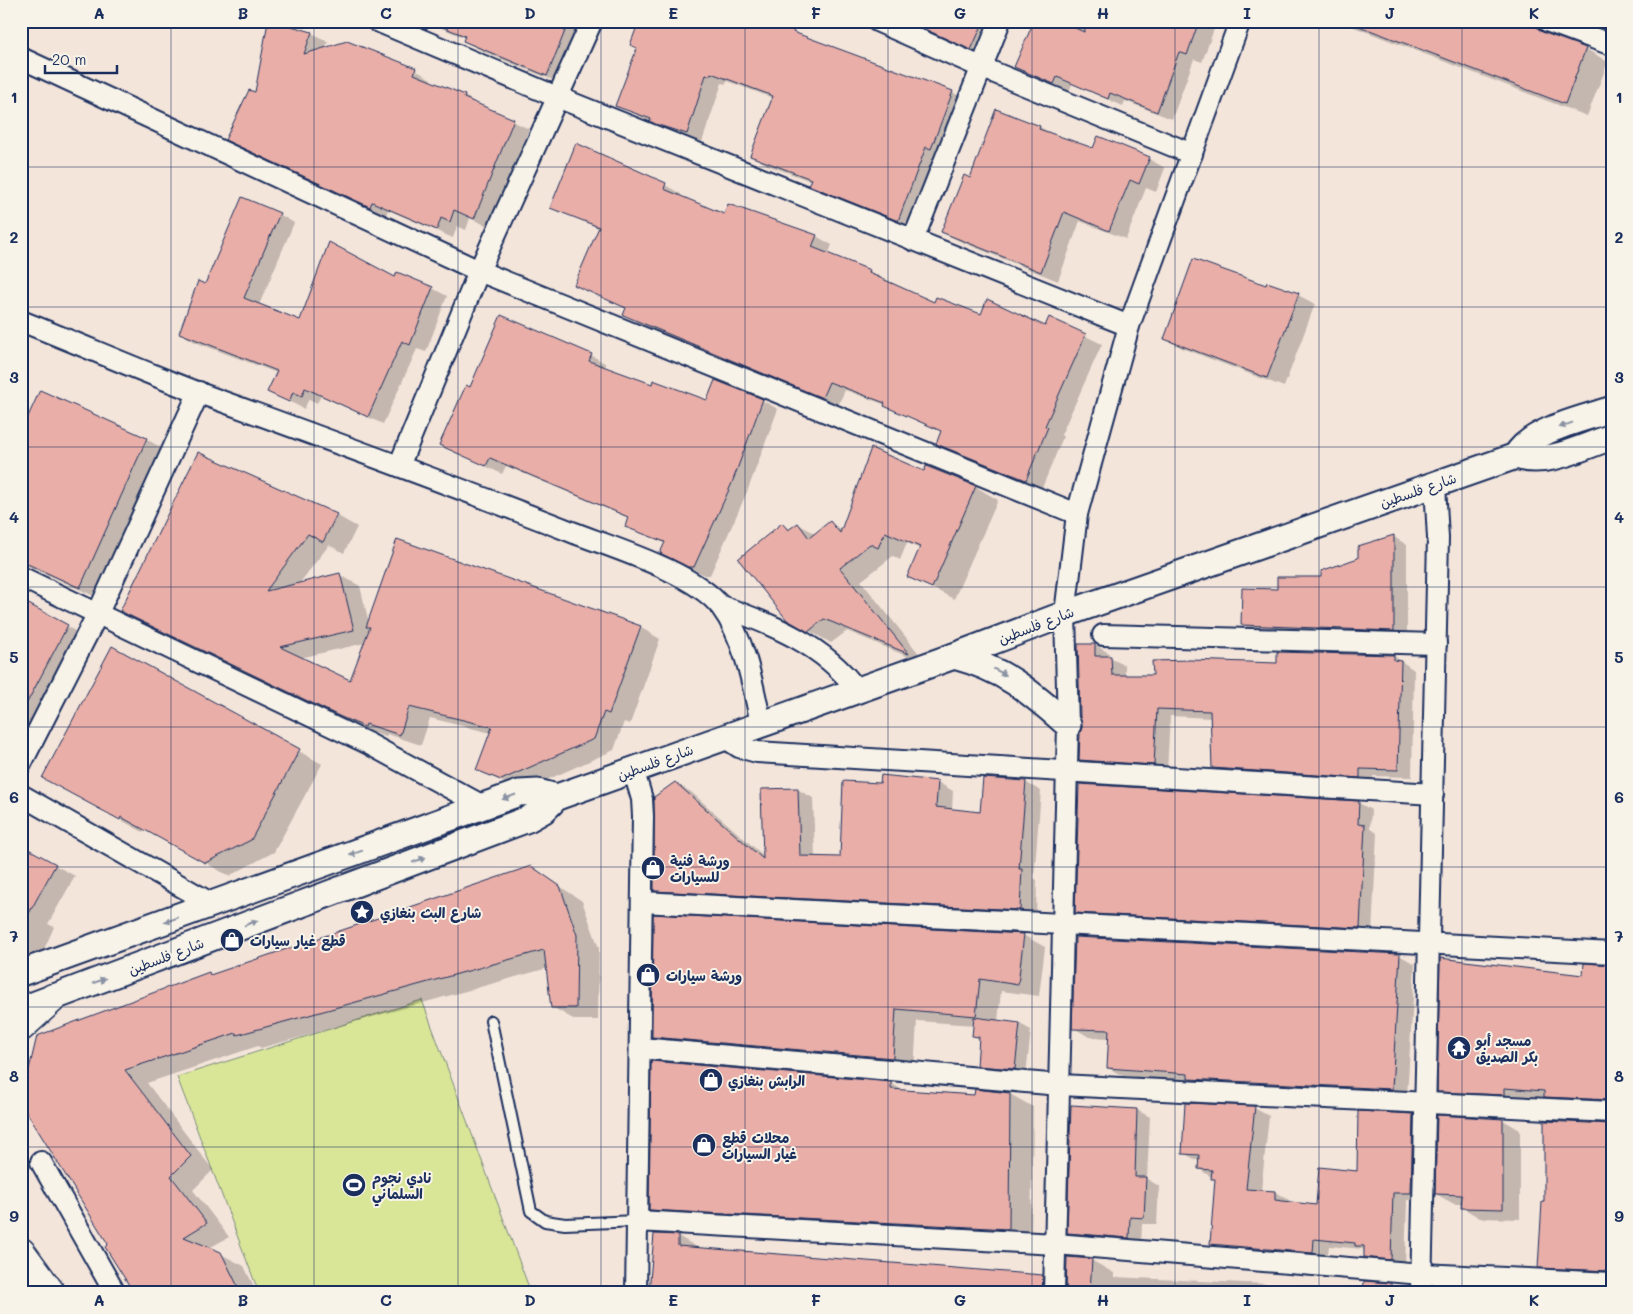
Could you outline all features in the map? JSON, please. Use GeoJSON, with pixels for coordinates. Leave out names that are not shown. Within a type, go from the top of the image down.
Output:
{"type":"FeatureCollection","features":[{"type":"Feature","properties":{"kind":"main road"},"geometry":{"type":"LineString","coordinates":[[21,1027],[53,998]]}},
{"type":"Feature","properties":{"kind":"main road"},"geometry":{"type":"LineString","coordinates":[[21,1252],[51,1293]]}},
{"type":"Feature","properties":{"kind":"street"},"geometry":{"type":"LineString","coordinates":[[377,21],[557,96],[1129,326]]}},
{"type":"Feature","properties":{"kind":"street"},"geometry":{"type":"LineString","coordinates":[[399,466],[479,271],[592,21]]}},
{"type":"Feature","properties":{"kind":"street"},"geometry":{"type":"LineString","coordinates":[[877,21],[983,68],[1192,154]]}},
{"type":"Feature","properties":{"kind":"street"},"geometry":{"type":"LineString","coordinates":[[913,240],[983,68],[1000,21]]}},
{"type":"Feature","properties":{"kind":"street"},"geometry":{"type":"LineString","coordinates":[[1054,1293],[1068,725],[1065,614],[1077,514],[1129,326],[1240,21]]}},
{"type":"Feature","properties":{"kind":"street"},"geometry":{"type":"LineString","coordinates":[[1547,21],[1612,45]]}},
{"type":"Feature","properties":{"kind":"street"},"geometry":{"type":"LineString","coordinates":[[21,58],[479,271],[1077,514]]}},
{"type":"Feature","properties":{"kind":"street"},"geometry":{"type":"LineString","coordinates":[[21,321],[199,392],[399,466],[658,566],[692,582],[721,606],[785,632],[814,648],[843,671],[857,690]]}},
{"type":"Feature","properties":{"kind":"street"},"geometry":{"type":"LineString","coordinates":[[21,764],[96,615],[199,392]]}},
{"type":"Feature","properties":{"kind":"street","name":"شارع فلسطين"},"geometry":{"type":"LineString","coordinates":[[1516,456],[1520,448],[1533,437],[1612,409]]}},
{"type":"Feature","properties":{"kind":"street","name":"شارع فلسطين"},"geometry":{"type":"LineString","coordinates":[[21,1009],[528,819],[544,810],[557,796],[954,656],[1065,614],[1516,456],[1525,459],[1543,459],[1612,437]]}},
{"type":"Feature","properties":{"kind":"street"},"geometry":{"type":"LineString","coordinates":[[1422,1283],[1438,538],[1435,485]]}},
{"type":"Feature","properties":{"kind":"street"},"geometry":{"type":"LineString","coordinates":[[21,577],[96,615],[370,744],[483,806]]}},
{"type":"Feature","properties":{"kind":"street"},"geometry":{"type":"LineString","coordinates":[[721,606],[746,660],[761,724]]}},
{"type":"Feature","properties":{"kind":"street"},"geometry":{"type":"LineString","coordinates":[[1103,635],[1436,644]]}},
{"type":"Feature","properties":{"kind":"street"},"geometry":{"type":"LineString","coordinates":[[954,656],[978,662],[1011,678],[1068,725]]}},
{"type":"Feature","properties":{"kind":"street"},"geometry":{"type":"LineString","coordinates":[[724,737],[739,747],[757,752],[1433,794]]}},
{"type":"Feature","properties":{"kind":"street"},"geometry":{"type":"LineString","coordinates":[[633,769],[642,799],[644,816],[636,1293]]}},
{"type":"Feature","properties":{"kind":"street","name":"شارع فلسطين"},"geometry":{"type":"LineString","coordinates":[[21,973],[214,905],[483,806],[529,792],[557,796]]}},
{"type":"Feature","properties":{"kind":"street"},"geometry":{"type":"LineString","coordinates":[[21,795],[214,905]]}},
{"type":"Feature","properties":{"kind":"street"},"geometry":{"type":"LineString","coordinates":[[642,902],[1612,953]]}},
{"type":"Feature","properties":{"kind":"street"},"geometry":{"type":"LineString","coordinates":[[640,1048],[1060,1085],[1612,1112]]}},
{"type":"Feature","properties":{"kind":"street"},"geometry":{"type":"LineString","coordinates":[[41,1162],[115,1293]]}},
{"type":"Feature","properties":{"kind":"street"},"geometry":{"type":"LineString","coordinates":[[637,1221],[1056,1244],[1422,1283],[1612,1284]]}},
{"type":"Feature","properties":{"kind":"lane"},"geometry":{"type":"LineString","coordinates":[[491,1022],[531,1211],[545,1221],[565,1224],[637,1221]]}},
{"type":"Feature","properties":{"kind":"green space","name":"نادي نجوم السلماني"},"geometry":{"type":"Polygon","coordinates":[[[422,1000],[531,1293],[259,1293],[177,1077],[422,1000]]]}},
{"type":"Feature","properties":{"kind":"building"},"geometry":{"type":"Polygon","coordinates":[[[274,21],[312,32],[304,54],[347,41],[416,68],[414,74],[465,95],[464,98],[514,119],[474,219],[454,210],[450,222],[441,218],[437,230],[372,202],[370,207],[225,140],[249,90],[255,92],[267,27],[274,21]]]}},
{"type":"Feature","properties":{"kind":"building"},"geometry":{"type":"Polygon","coordinates":[[[556,21],[567,26],[547,76],[463,41],[465,36],[431,22],[556,21]]]}},
{"type":"Feature","properties":{"kind":"building"},"geometry":{"type":"Polygon","coordinates":[[[639,21],[775,21],[794,29],[793,32],[953,91],[931,149],[926,147],[898,221],[808,185],[811,179],[750,156],[773,96],[711,73],[709,76],[706,75],[687,134],[655,124],[650,121],[651,119],[615,106],[637,48],[630,45],[639,21]]]}},
{"type":"Feature","properties":{"kind":"building"},"geometry":{"type":"Polygon","coordinates":[[[907,21],[984,21],[971,50],[907,21]]]}},
{"type":"Feature","properties":{"kind":"building"},"geometry":{"type":"Polygon","coordinates":[[[1034,21],[1060,21],[1084,32],[1088,21],[1199,21],[1187,55],[1179,52],[1157,112],[1110,93],[1108,99],[1057,77],[1054,84],[1014,67],[1034,21]]]}},
{"type":"Feature","properties":{"kind":"building"},"geometry":{"type":"Polygon","coordinates":[[[1351,21],[1535,21],[1542,32],[1586,48],[1565,104],[1351,23],[1351,21]]]}},
{"type":"Feature","properties":{"kind":"building"},"geometry":{"type":"Polygon","coordinates":[[[996,109],[1040,126],[1039,129],[1093,148],[1098,136],[1150,157],[1139,184],[1130,180],[1109,231],[1064,212],[1041,272],[941,232],[964,175],[970,178],[996,109]]]}},
{"type":"Feature","properties":{"kind":"building"},"geometry":{"type":"Polygon","coordinates":[[[576,143],[666,183],[664,189],[724,214],[728,204],[817,235],[812,247],[870,270],[869,273],[934,302],[936,297],[981,314],[987,299],[1045,326],[1049,317],[1086,334],[1045,426],[1048,427],[1026,480],[936,444],[941,431],[884,406],[885,403],[829,382],[822,398],[623,315],[626,308],[574,285],[599,227],[550,208],[576,143]]]}},
{"type":"Feature","properties":{"kind":"building"},"geometry":{"type":"Polygon","coordinates":[[[242,197],[280,213],[244,298],[300,320],[329,242],[395,277],[397,272],[433,287],[410,345],[402,341],[368,417],[305,388],[302,396],[293,392],[289,402],[267,392],[277,371],[179,333],[198,281],[205,284],[242,197]]]}},
{"type":"Feature","properties":{"kind":"building"},"geometry":{"type":"Polygon","coordinates":[[[1193,259],[1266,285],[1267,282],[1299,293],[1267,378],[1164,339],[1193,259]]]}},
{"type":"Feature","properties":{"kind":"building"},"geometry":{"type":"Polygon","coordinates":[[[501,315],[592,354],[589,361],[652,384],[653,380],[707,400],[715,380],[763,399],[732,483],[694,567],[688,567],[660,553],[665,542],[625,527],[628,517],[490,458],[486,466],[439,445],[466,385],[470,387],[501,315]]]}},
{"type":"Feature","properties":{"kind":"building"},"geometry":{"type":"Polygon","coordinates":[[[40,390],[147,438],[80,588],[21,561],[21,432],[40,390]]]}},
{"type":"Feature","properties":{"kind":"building"},"geometry":{"type":"Polygon","coordinates":[[[871,448],[924,471],[926,466],[976,486],[932,588],[907,577],[920,547],[885,532],[878,548],[870,544],[840,568],[909,654],[824,619],[808,632],[787,620],[738,559],[782,523],[788,530],[798,523],[809,538],[830,521],[840,533],[871,448]]]}},
{"type":"Feature","properties":{"kind":"building"},"geometry":{"type":"Polygon","coordinates":[[[198,452],[337,514],[323,542],[308,534],[266,591],[340,573],[354,630],[280,647],[350,680],[370,627],[366,627],[397,539],[641,626],[609,714],[604,712],[594,739],[501,780],[476,770],[492,727],[409,707],[400,735],[366,724],[365,727],[120,611],[198,452]]]}},
{"type":"Feature","properties":{"kind":"building"},"geometry":{"type":"Polygon","coordinates":[[[1394,535],[1394,631],[1241,625],[1242,588],[1277,589],[1277,577],[1321,577],[1321,571],[1358,558],[1358,546],[1394,535]]]}},
{"type":"Feature","properties":{"kind":"building"},"geometry":{"type":"Polygon","coordinates":[[[21,600],[68,625],[21,714],[21,600]]]}},
{"type":"Feature","properties":{"kind":"building"},"geometry":{"type":"Polygon","coordinates":[[[1078,644],[1095,644],[1095,656],[1111,656],[1112,675],[1153,675],[1152,661],[1190,660],[1277,663],[1277,652],[1394,655],[1394,660],[1401,661],[1398,770],[1360,769],[1360,778],[1212,768],[1210,711],[1157,709],[1154,765],[1079,760],[1082,727],[1080,717],[1078,644]]]}},
{"type":"Feature","properties":{"kind":"building"},"geometry":{"type":"Polygon","coordinates":[[[112,646],[300,749],[251,840],[205,863],[121,817],[120,820],[42,778],[112,646]]]}},
{"type":"Feature","properties":{"kind":"building"},"geometry":{"type":"Polygon","coordinates":[[[881,775],[938,781],[936,807],[980,812],[983,778],[1026,781],[1019,869],[1022,869],[1020,910],[654,891],[654,797],[675,782],[763,859],[761,789],[798,788],[800,856],[840,857],[843,781],[880,783],[881,775]]]}},
{"type":"Feature","properties":{"kind":"building"},"geometry":{"type":"Polygon","coordinates":[[[1079,784],[1359,801],[1358,824],[1365,825],[1360,928],[1075,913],[1079,784]]]}},
{"type":"Feature","properties":{"kind":"building"},"geometry":{"type":"Polygon","coordinates":[[[21,845],[56,864],[21,928],[21,845]]]}},
{"type":"Feature","properties":{"kind":"building"},"geometry":{"type":"Polygon","coordinates":[[[531,866],[560,886],[577,935],[576,1008],[551,1008],[544,950],[237,1035],[236,1033],[125,1070],[191,1156],[171,1176],[207,1223],[184,1237],[221,1252],[241,1293],[134,1293],[105,1247],[108,1244],[21,1103],[37,1036],[209,972],[210,975],[531,866]]]}},
{"type":"Feature","properties":{"kind":"building"},"geometry":{"type":"Polygon","coordinates":[[[653,914],[1024,934],[1018,985],[980,979],[976,1016],[896,1009],[893,1058],[652,1037],[653,914]]]}},
{"type":"Feature","properties":{"kind":"building"},"geometry":{"type":"Polygon","coordinates":[[[1075,937],[1400,954],[1392,1089],[1188,1079],[1188,1074],[1107,1068],[1109,1030],[1072,1029],[1075,937]]]}},
{"type":"Feature","properties":{"kind":"building"},"geometry":{"type":"Polygon","coordinates":[[[1440,958],[1583,975],[1584,963],[1612,965],[1612,1100],[1544,1097],[1544,1091],[1504,1088],[1504,1095],[1437,1092],[1440,958]]]}},
{"type":"Feature","properties":{"kind":"building"},"geometry":{"type":"Polygon","coordinates":[[[974,1017],[1020,1023],[1015,1069],[977,1066],[979,1037],[972,1036],[974,1017]]]}},
{"type":"Feature","properties":{"kind":"building"},"geometry":{"type":"Polygon","coordinates":[[[651,1061],[891,1082],[891,1089],[974,1095],[975,1089],[1010,1093],[1009,1229],[649,1210],[651,1061]]]}},
{"type":"Feature","properties":{"kind":"building"},"geometry":{"type":"Polygon","coordinates":[[[1185,1103],[1255,1106],[1246,1189],[1275,1191],[1275,1200],[1316,1205],[1319,1167],[1357,1171],[1358,1111],[1413,1114],[1411,1193],[1393,1193],[1391,1260],[1364,1257],[1364,1246],[1355,1246],[1355,1243],[1314,1239],[1313,1253],[1210,1244],[1215,1179],[1211,1179],[1212,1170],[1198,1169],[1199,1155],[1182,1154],[1185,1103]]]}},
{"type":"Feature","properties":{"kind":"building"},"geometry":{"type":"Polygon","coordinates":[[[1071,1105],[1137,1109],[1135,1177],[1146,1177],[1144,1218],[1130,1217],[1129,1238],[1067,1233],[1071,1105]]]}},
{"type":"Feature","properties":{"kind":"building"},"geometry":{"type":"Polygon","coordinates":[[[1437,1115],[1503,1119],[1503,1209],[1461,1208],[1462,1195],[1435,1194],[1437,1115]]]}},
{"type":"Feature","properties":{"kind":"building"},"geometry":{"type":"Polygon","coordinates":[[[1544,1121],[1612,1124],[1612,1271],[1538,1268],[1542,1202],[1544,1202],[1544,1121]]]}},
{"type":"Feature","properties":{"kind":"building"},"geometry":{"type":"Polygon","coordinates":[[[654,1234],[678,1235],[678,1246],[1043,1275],[1042,1293],[649,1293],[654,1234]]]}},
{"type":"Feature","properties":{"kind":"building"},"geometry":{"type":"Polygon","coordinates":[[[1067,1257],[1092,1259],[1090,1293],[1066,1293],[1067,1257]]]}},
{"type":"Feature","properties":{"kind":"building"},"geometry":{"type":"Polygon","coordinates":[[[1364,1281],[1391,1283],[1391,1293],[1363,1293],[1364,1281]]]}},
{"type":"Feature","properties":{"kind":"place","name":"ورشة فنية للسيارات"},"geometry":{"type":"Point","coordinates":[653,868]}},
{"type":"Feature","properties":{"kind":"place","name":"شارع البث بنغازي"},"geometry":{"type":"Point","coordinates":[362,912]}},
{"type":"Feature","properties":{"kind":"place","name":"قطع غيار سيارات"},"geometry":{"type":"Point","coordinates":[232,940]}},
{"type":"Feature","properties":{"kind":"place","name":"ورشة سيارات"},"geometry":{"type":"Point","coordinates":[648,975]}},
{"type":"Feature","properties":{"kind":"place","name":"مسجد أبو بكر الصديق"},"geometry":{"type":"Point","coordinates":[1459,1048]}},
{"type":"Feature","properties":{"kind":"place","name":"الرابش بنغازي"},"geometry":{"type":"Point","coordinates":[711,1080]}},
{"type":"Feature","properties":{"kind":"place","name":"محلات قطع غيار السيارات"},"geometry":{"type":"Point","coordinates":[704,1145]}},
{"type":"Feature","properties":{"kind":"place","name":"نادي نجوم السلماني"},"geometry":{"type":"Point","coordinates":[354,1185]}}]}
